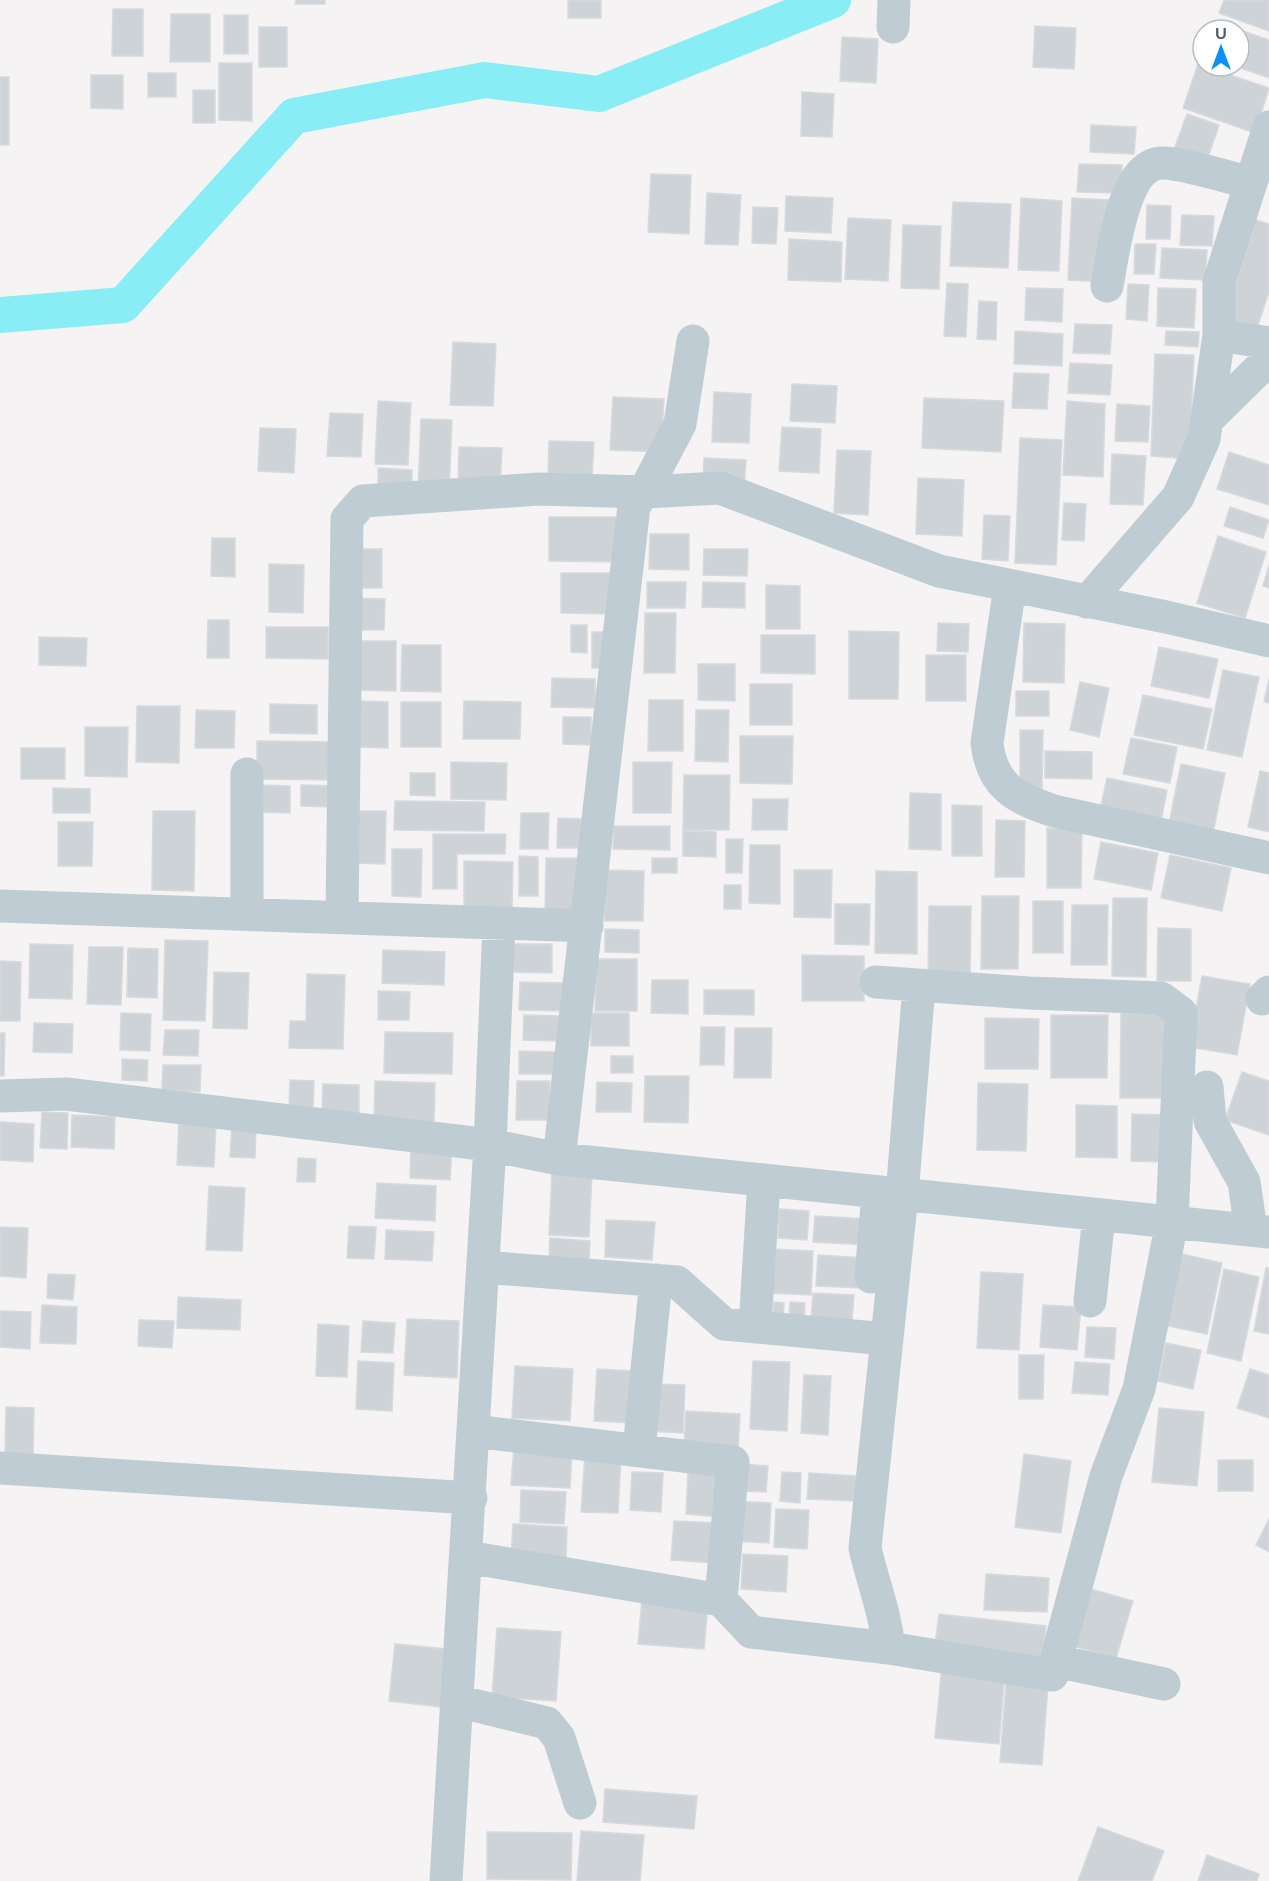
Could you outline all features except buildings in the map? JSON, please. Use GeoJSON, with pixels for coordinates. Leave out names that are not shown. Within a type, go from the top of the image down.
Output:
{"type":"FeatureCollection","features":[{"type":"Feature","properties":{"kind":"street"},"geometry":{"type":"LineString","coordinates":[[1087,602],[1178,497],[1204,440],[1219,335],[1220,282],[1269,127]]}},
{"type":"Feature","properties":{"kind":"street"},"geometry":{"type":"LineString","coordinates":[[1107,286],[1120,220],[1138,175],[1144,169],[1163,162],[1251,183]]}},
{"type":"Feature","properties":{"kind":"street"},"geometry":{"type":"LineString","coordinates":[[1219,335],[1269,343]]}},
{"type":"Feature","properties":{"kind":"street"},"geometry":{"type":"LineString","coordinates":[[560,1159],[634,506],[645,492],[680,424],[693,341]]}},
{"type":"Feature","properties":{"kind":"street"},"geometry":{"type":"LineString","coordinates":[[1207,420],[1269,359]]}},
{"type":"Feature","properties":{"kind":"street"},"geometry":{"type":"LineString","coordinates":[[342,915],[348,519],[363,501],[539,489],[645,492],[720,488],[939,571],[1269,641]]}},
{"type":"Feature","properties":{"kind":"street"},"geometry":{"type":"LineString","coordinates":[[1010,586],[987,743],[988,757],[1005,787],[1026,802],[1054,811],[1269,858]]}},
{"type":"Feature","properties":{"kind":"street"},"geometry":{"type":"LineString","coordinates":[[247,774],[247,913]]}},
{"type":"Feature","properties":{"kind":"street"},"geometry":{"type":"LineString","coordinates":[[0,906],[342,915],[587,926]]}},
{"type":"Feature","properties":{"kind":"street"},"geometry":{"type":"LineString","coordinates":[[446,1881],[471,1498],[490,1145],[499,923]]}},
{"type":"Feature","properties":{"kind":"street"},"geometry":{"type":"LineString","coordinates":[[467,1557],[721,1600],[751,1632],[890,1648],[1052,1675],[1106,1476],[1139,1389],[1172,1222],[1181,1012],[1161,998],[876,982]]}},
{"type":"Feature","properties":{"kind":"street"},"geometry":{"type":"LineString","coordinates":[[890,1648],[882,1604],[865,1548],[876,1339],[890,1193],[919,986]]}},
{"type":"Feature","properties":{"kind":"street"},"geometry":{"type":"LineString","coordinates":[[0,1096],[66,1094],[490,1145],[560,1159],[1260,1231],[1244,1182],[1210,1121],[1207,1087]]}},
{"type":"Feature","properties":{"kind":"street"},"geometry":{"type":"LineString","coordinates":[[755,1327],[764,1180]]}},
{"type":"Feature","properties":{"kind":"street"},"geometry":{"type":"LineString","coordinates":[[1090,1301],[1099,1215]]}},
{"type":"Feature","properties":{"kind":"street"},"geometry":{"type":"LineString","coordinates":[[483,1266],[677,1282],[724,1324],[876,1339]]}},
{"type":"Feature","properties":{"kind":"street"},"geometry":{"type":"LineString","coordinates":[[639,1450],[656,1280]]}},
{"type":"Feature","properties":{"kind":"street"},"geometry":{"type":"LineString","coordinates":[[474,1431],[733,1462],[721,1600]]}},
{"type":"Feature","properties":{"kind":"street"},"geometry":{"type":"LineString","coordinates":[[0,1468],[471,1498]]}},
{"type":"Feature","properties":{"kind":"street"},"geometry":{"type":"LineString","coordinates":[[1056,1661],[1164,1684]]}},
{"type":"Feature","properties":{"kind":"street"},"geometry":{"type":"LineString","coordinates":[[457,1701],[547,1724],[560,1737],[580,1803]]}},
{"type":"Feature","properties":{"kind":"waterway"},"geometry":{"type":"LineString","coordinates":[[0,315],[123,305],[294,116],[485,80],[599,94],[833,0]]}}]}
